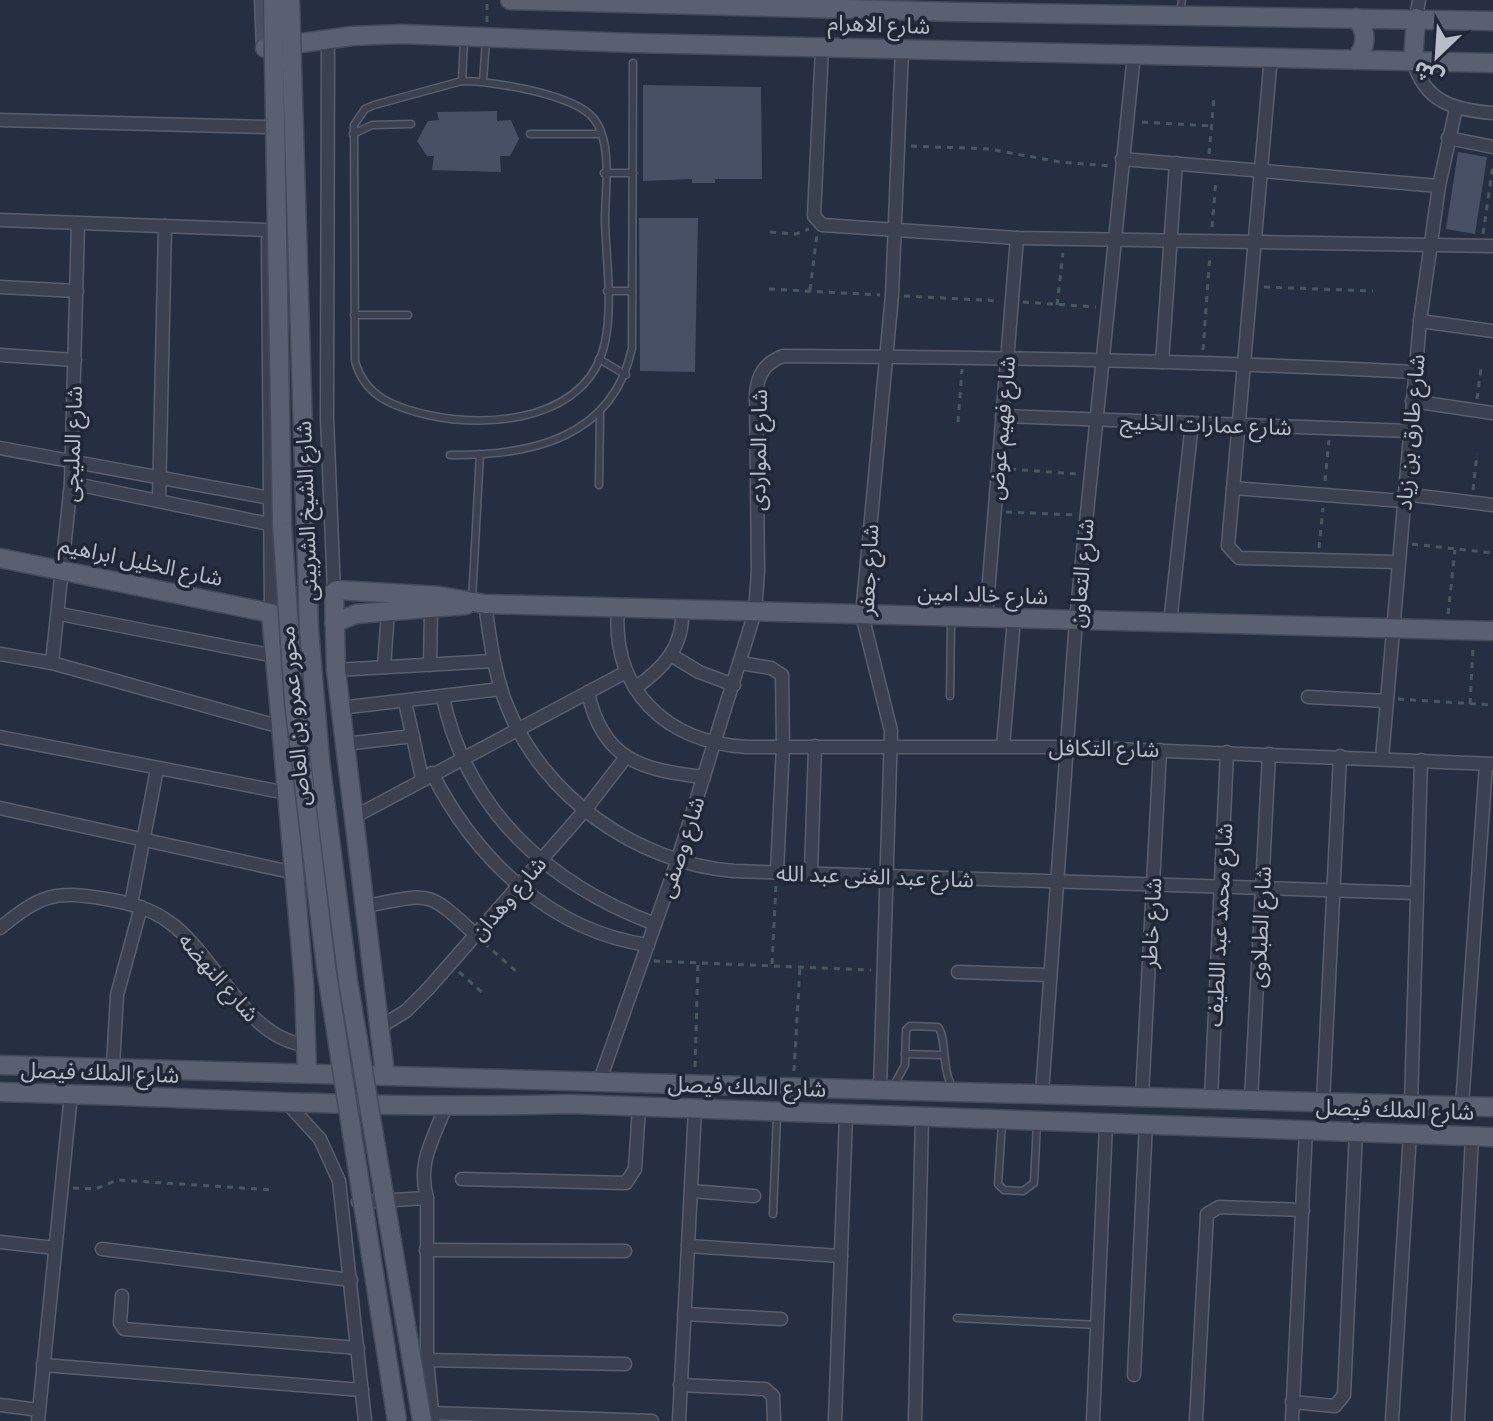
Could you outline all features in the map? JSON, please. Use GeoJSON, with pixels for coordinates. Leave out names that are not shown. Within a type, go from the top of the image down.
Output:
{"type":"FeatureCollection","features":[{"type":"Feature","properties":{"kind":"main road","name":"محور عمرو بن العاص"},"geometry":{"type":"LineString","coordinates":[[273,0],[282,499],[293,688],[326,967],[397,1421]]}},
{"type":"Feature","properties":{"kind":"main road","name":"محور عمرو بن العاص"},"geometry":{"type":"LineString","coordinates":[[290,0],[309,630],[320,760],[348,981],[429,1418]]}},
{"type":"Feature","properties":{"kind":"main road","name":"شارع الاهرام"},"geometry":{"type":"LineString","coordinates":[[510,0],[1181,8],[1356,18],[1417,9],[1493,21]]}},
{"type":"Feature","properties":{"kind":"main road"},"geometry":{"type":"LineString","coordinates":[[1413,60],[1417,9]]}},
{"type":"Feature","properties":{"kind":"main road"},"geometry":{"type":"LineString","coordinates":[[1355,60],[1363,49],[1365,36],[1356,18]]}},
{"type":"Feature","properties":{"kind":"main road","name":"شارع الاهرام"},"geometry":{"type":"LineString","coordinates":[[265,48],[376,34],[1493,63]]}},
{"type":"Feature","properties":{"kind":"main road","name":"شارع الخليل ابراهيم"},"geometry":{"type":"LineString","coordinates":[[0,558],[64,568],[271,613]]}},
{"type":"Feature","properties":{"kind":"main road","name":"شارع خالد امين"},"geometry":{"type":"LineString","coordinates":[[334,592],[342,588],[431,595],[479,604]]}},
{"type":"Feature","properties":{"kind":"main road","name":"شارع الشيخ الشربينى"},"geometry":{"type":"LineString","coordinates":[[334,592],[340,708],[385,1074]]}},
{"type":"Feature","properties":{"kind":"main road","name":"شارع خالد امين"},"geometry":{"type":"LineString","coordinates":[[334,623],[347,616],[479,604],[1484,631]]}},
{"type":"Feature","properties":{"kind":"main road","name":"شارع الشيخ الشربينى"},"geometry":{"type":"LineString","coordinates":[[271,613],[304,984],[307,1072]]}},
{"type":"Feature","properties":{"kind":"main road"},"geometry":{"type":"LineString","coordinates":[[304,984],[312,995],[336,1005],[360,995],[370,971]]}},
{"type":"Feature","properties":{"kind":"main road","name":"شارع الملك فيصل"},"geometry":{"type":"LineString","coordinates":[[0,1065],[1493,1107]]}},
{"type":"Feature","properties":{"kind":"main road"},"geometry":{"type":"LineString","coordinates":[[568,1079],[576,1092],[569,1104]]}},
{"type":"Feature","properties":{"kind":"main road"},"geometry":{"type":"LineString","coordinates":[[600,1080],[596,1094],[603,1106]]}},
{"type":"Feature","properties":{"kind":"main road","name":"شارع الملك فيصل"},"geometry":{"type":"LineString","coordinates":[[0,1092],[289,1105],[445,1108],[569,1104],[1493,1137]]}},
{"type":"Feature","properties":{"kind":"street"},"geometry":{"type":"LineString","coordinates":[[263,0],[265,48]]}},
{"type":"Feature","properties":{"kind":"street","name":"شارع الشيخ الشربينى"},"geometry":{"type":"LineString","coordinates":[[328,40],[327,418],[334,592]]}},
{"type":"Feature","properties":{"kind":"street"},"geometry":{"type":"LineString","coordinates":[[822,47],[814,216],[819,223],[1017,238],[1487,246]]}},
{"type":"Feature","properties":{"kind":"street","name":"شارع الشيخ الشربينى"},"geometry":{"type":"LineString","coordinates":[[265,48],[271,613]]}},
{"type":"Feature","properties":{"kind":"street","name":"شارع جعفر"},"geometry":{"type":"LineString","coordinates":[[885,1089],[884,970],[891,745],[889,724],[862,615],[892,295],[902,49]]}},
{"type":"Feature","properties":{"kind":"street","name":"شارع التعاون"},"geometry":{"type":"LineString","coordinates":[[1042,1093],[1076,620],[1134,54]]}},
{"type":"Feature","properties":{"kind":"street"},"geometry":{"type":"LineString","coordinates":[[1271,56],[1228,546],[1235,556],[1398,562]]}},
{"type":"Feature","properties":{"kind":"street"},"geometry":{"type":"LineString","coordinates":[[1413,60],[1427,91],[1456,108],[1493,113]]}},
{"type":"Feature","properties":{"kind":"street","name":"شارع طارق بن زياد"},"geometry":{"type":"LineString","coordinates":[[1382,758],[1414,372],[1439,186],[1456,108]]}},
{"type":"Feature","properties":{"kind":"street"},"geometry":{"type":"LineString","coordinates":[[0,120],[268,127]]}},
{"type":"Feature","properties":{"kind":"street"},"geometry":{"type":"LineString","coordinates":[[1448,138],[1493,147]]}},
{"type":"Feature","properties":{"kind":"street"},"geometry":{"type":"LineString","coordinates":[[1122,162],[1176,163],[1439,186]]}},
{"type":"Feature","properties":{"kind":"street"},"geometry":{"type":"LineString","coordinates":[[1162,362],[1176,163]]}},
{"type":"Feature","properties":{"kind":"street"},"geometry":{"type":"LineString","coordinates":[[0,220],[268,230]]}},
{"type":"Feature","properties":{"kind":"street","name":"شارع المليجى"},"geometry":{"type":"LineString","coordinates":[[52,663],[60,614],[71,483],[78,223]]}},
{"type":"Feature","properties":{"kind":"street"},"geometry":{"type":"LineString","coordinates":[[159,500],[165,226]]}},
{"type":"Feature","properties":{"kind":"street","name":"شارع فهيم عوض"},"geometry":{"type":"LineString","coordinates":[[986,618],[1017,238]]}},
{"type":"Feature","properties":{"kind":"street"},"geometry":{"type":"LineString","coordinates":[[0,287],[77,291]]}},
{"type":"Feature","properties":{"kind":"street"},"geometry":{"type":"LineString","coordinates":[[1420,321],[1493,331]]}},
{"type":"Feature","properties":{"kind":"street"},"geometry":{"type":"LineString","coordinates":[[0,355],[75,360]]}},
{"type":"Feature","properties":{"kind":"street","name":"شارع المواردى"},"geometry":{"type":"LineString","coordinates":[[755,612],[758,571],[756,393],[760,374],[769,363],[783,356],[887,356]]}},
{"type":"Feature","properties":{"kind":"street"},"geometry":{"type":"LineString","coordinates":[[887,356],[1245,363],[1414,372]]}},
{"type":"Feature","properties":{"kind":"street"},"geometry":{"type":"LineString","coordinates":[[1412,401],[1493,413]]}},
{"type":"Feature","properties":{"kind":"street","name":"شارع عمارات الخليج"},"geometry":{"type":"LineString","coordinates":[[1002,416],[1409,431]]}},
{"type":"Feature","properties":{"kind":"street"},"geometry":{"type":"LineString","coordinates":[[1170,623],[1192,423]]}},
{"type":"Feature","properties":{"kind":"street"},"geometry":{"type":"LineString","coordinates":[[0,448],[270,498]]}},
{"type":"Feature","properties":{"kind":"street"},"geometry":{"type":"LineString","coordinates":[[71,483],[269,524]]}},
{"type":"Feature","properties":{"kind":"street"},"geometry":{"type":"LineString","coordinates":[[1233,488],[1493,505]]}},
{"type":"Feature","properties":{"kind":"street","name":"شارع عبد الغنى عبد الله"},"geometry":{"type":"LineString","coordinates":[[479,604],[501,689],[517,729],[539,764],[585,810],[629,839],[677,862],[715,870],[1416,893]]}},
{"type":"Feature","properties":{"kind":"street","name":"شارع التكافل"},"geometry":{"type":"LineString","coordinates":[[618,608],[619,645],[626,672],[635,688],[671,726],[715,743],[1066,747],[1490,764]]}},
{"type":"Feature","properties":{"kind":"street"},"geometry":{"type":"LineString","coordinates":[[430,665],[431,610]]}},
{"type":"Feature","properties":{"kind":"street"},"geometry":{"type":"LineString","coordinates":[[635,688],[671,655],[679,639],[682,610]]}},
{"type":"Feature","properties":{"kind":"street"},"geometry":{"type":"LineString","coordinates":[[384,667],[388,611]]}},
{"type":"Feature","properties":{"kind":"street","name":"شارع وصفى"},"geometry":{"type":"LineString","coordinates":[[600,1080],[677,862],[755,612]]}},
{"type":"Feature","properties":{"kind":"street"},"geometry":{"type":"LineString","coordinates":[[60,614],[275,656]]}},
{"type":"Feature","properties":{"kind":"street"},"geometry":{"type":"LineString","coordinates":[[1003,746],[1014,619]]}},
{"type":"Feature","properties":{"kind":"street"},"geometry":{"type":"LineString","coordinates":[[0,654],[52,663],[281,727]]}},
{"type":"Feature","properties":{"kind":"street"},"geometry":{"type":"LineString","coordinates":[[671,655],[699,672],[734,685]]}},
{"type":"Feature","properties":{"kind":"street"},"geometry":{"type":"LineString","coordinates":[[336,670],[493,661]]}},
{"type":"Feature","properties":{"kind":"street"},"geometry":{"type":"LineString","coordinates":[[741,663],[771,668],[782,675],[783,746],[777,872]]}},
{"type":"Feature","properties":{"kind":"street"},"geometry":{"type":"LineString","coordinates":[[354,817],[626,672]]}},
{"type":"Feature","properties":{"kind":"street"},"geometry":{"type":"LineString","coordinates":[[340,708],[501,689]]}},
{"type":"Feature","properties":{"kind":"street"},"geometry":{"type":"LineString","coordinates":[[588,692],[597,723],[626,757],[661,772],[704,777]]}},
{"type":"Feature","properties":{"kind":"street"},"geometry":{"type":"LineString","coordinates":[[1308,697],[1386,700]]}},
{"type":"Feature","properties":{"kind":"street"},"geometry":{"type":"LineString","coordinates":[[443,698],[462,758],[487,804],[540,862],[596,899],[655,924]]}},
{"type":"Feature","properties":{"kind":"street"},"geometry":{"type":"LineString","coordinates":[[405,702],[427,776],[467,834],[520,885],[580,926],[603,935],[648,945]]}},
{"type":"Feature","properties":{"kind":"street"},"geometry":{"type":"LineString","coordinates":[[345,744],[413,736]]}},
{"type":"Feature","properties":{"kind":"street"},"geometry":{"type":"LineString","coordinates":[[0,737],[287,793]]}},
{"type":"Feature","properties":{"kind":"street"},"geometry":{"type":"LineString","coordinates":[[811,873],[815,746]]}},
{"type":"Feature","properties":{"kind":"street","name":"شارع خاطر"},"geometry":{"type":"LineString","coordinates":[[1142,1096],[1160,750]]}},
{"type":"Feature","properties":{"kind":"street","name":"شارع محمد عبد اللطيف"},"geometry":{"type":"LineString","coordinates":[[1211,1098],[1227,752]]}},
{"type":"Feature","properties":{"kind":"street","name":"شارع الطبلاوى"},"geometry":{"type":"LineString","coordinates":[[1251,1100],[1269,754]]}},
{"type":"Feature","properties":{"kind":"street"},"geometry":{"type":"LineString","coordinates":[[1323,1102],[1340,756]]}},
{"type":"Feature","properties":{"kind":"street","name":"شارع وهدان"},"geometry":{"type":"LineString","coordinates":[[380,1027],[417,1001],[585,810],[626,757]]}},
{"type":"Feature","properties":{"kind":"street"},"geometry":{"type":"LineString","coordinates":[[1411,1104],[1421,760]]}},
{"type":"Feature","properties":{"kind":"street"},"geometry":{"type":"LineString","coordinates":[[1462,1106],[1490,764]]}},
{"type":"Feature","properties":{"kind":"street"},"geometry":{"type":"LineString","coordinates":[[113,1066],[117,995],[136,905],[143,840],[157,769]]}},
{"type":"Feature","properties":{"kind":"street"},"geometry":{"type":"LineString","coordinates":[[0,808],[295,873]]}},
{"type":"Feature","properties":{"kind":"street","name":"شارع النهضه"},"geometry":{"type":"LineString","coordinates":[[0,928],[32,903],[58,894],[136,905],[180,930],[269,1033],[293,1044],[307,1045]]}},
{"type":"Feature","properties":{"kind":"street"},"geometry":{"type":"LineString","coordinates":[[365,906],[428,897],[438,901],[476,935]]}},
{"type":"Feature","properties":{"kind":"street"},"geometry":{"type":"LineString","coordinates":[[958,972],[1049,975]]}},
{"type":"Feature","properties":{"kind":"street"},"geometry":{"type":"LineString","coordinates":[[0,1405],[38,1415],[71,1094]]}},
{"type":"Feature","properties":{"kind":"street"},"geometry":{"type":"LineString","coordinates":[[289,1105],[320,1139],[331,1159],[343,1203],[365,1421]]}},
{"type":"Feature","properties":{"kind":"street"},"geometry":{"type":"LineString","coordinates":[[462,1179],[626,1183],[635,1169],[639,1107]]}},
{"type":"Feature","properties":{"kind":"street"},"geometry":{"type":"LineString","coordinates":[[445,1108],[423,1167],[427,1198],[429,1418],[652,1421]]}},
{"type":"Feature","properties":{"kind":"street"},"geometry":{"type":"LineString","coordinates":[[679,1421],[695,1109]]}},
{"type":"Feature","properties":{"kind":"street"},"geometry":{"type":"LineString","coordinates":[[835,1421],[846,1114]]}},
{"type":"Feature","properties":{"kind":"street"},"geometry":{"type":"LineString","coordinates":[[915,1421],[922,1116]]}},
{"type":"Feature","properties":{"kind":"street"},"geometry":{"type":"LineString","coordinates":[[1093,1421],[1106,1123]]}},
{"type":"Feature","properties":{"kind":"street"},"geometry":{"type":"LineString","coordinates":[[1134,1375],[1146,1123]]}},
{"type":"Feature","properties":{"kind":"street"},"geometry":{"type":"LineString","coordinates":[[1292,1421],[1306,1129]]}},
{"type":"Feature","properties":{"kind":"street"},"geometry":{"type":"LineString","coordinates":[[1292,1402],[1335,1406],[1344,1395],[1356,1131]]}},
{"type":"Feature","properties":{"kind":"street"},"geometry":{"type":"LineString","coordinates":[[1392,1421],[1410,1133]]}},
{"type":"Feature","properties":{"kind":"street"},"geometry":{"type":"LineString","coordinates":[[1458,1421],[1472,1136]]}},
{"type":"Feature","properties":{"kind":"street"},"geometry":{"type":"LineString","coordinates":[[691,1191],[754,1196]]}},
{"type":"Feature","properties":{"kind":"street"},"geometry":{"type":"LineString","coordinates":[[343,1203],[427,1198]]}},
{"type":"Feature","properties":{"kind":"street"},"geometry":{"type":"LineString","coordinates":[[1196,1421],[1207,1214],[1219,1207],[1303,1210]]}},
{"type":"Feature","properties":{"kind":"street"},"geometry":{"type":"LineString","coordinates":[[0,1242],[55,1248]]}},
{"type":"Feature","properties":{"kind":"street"},"geometry":{"type":"LineString","coordinates":[[688,1246],[841,1256]]}},
{"type":"Feature","properties":{"kind":"street"},"geometry":{"type":"LineString","coordinates":[[102,1249],[351,1280]]}},
{"type":"Feature","properties":{"kind":"street"},"geometry":{"type":"LineString","coordinates":[[426,1250],[625,1251]]}},
{"type":"Feature","properties":{"kind":"street"},"geometry":{"type":"LineString","coordinates":[[122,1296],[120,1323],[124,1329],[358,1348]]}},
{"type":"Feature","properties":{"kind":"street"},"geometry":{"type":"LineString","coordinates":[[684,1314],[781,1319]]}},
{"type":"Feature","properties":{"kind":"street"},"geometry":{"type":"LineString","coordinates":[[427,1360],[625,1364]]}},
{"type":"Feature","properties":{"kind":"street"},"geometry":{"type":"LineString","coordinates":[[43,1365],[362,1390]]}},
{"type":"Feature","properties":{"kind":"street"},"geometry":{"type":"LineString","coordinates":[[680,1385],[765,1389],[773,1396],[774,1421]]}},
{"type":"Feature","properties":{"kind":"lane"},"geometry":{"type":"LineString","coordinates":[[462,81],[464,37]]}},
{"type":"Feature","properties":{"kind":"lane"},"geometry":{"type":"LineString","coordinates":[[483,81],[486,38]]}},
{"type":"Feature","properties":{"kind":"lane"},"geometry":{"type":"LineString","coordinates":[[450,455],[518,451],[550,442],[600,414],[626,375],[632,348],[633,63]]}},
{"type":"Feature","properties":{"kind":"lane"},"geometry":{"type":"LineString","coordinates":[[462,81],[483,81],[570,103],[594,119],[601,134],[604,173],[607,330],[599,359],[573,393],[534,413],[504,420],[442,418],[411,411],[368,390],[355,361],[353,134],[358,116],[365,109],[462,81]]}},
{"type":"Feature","properties":{"kind":"lane"},"geometry":{"type":"LineString","coordinates":[[353,134],[372,125],[411,124]]}},
{"type":"Feature","properties":{"kind":"lane"},"geometry":{"type":"LineString","coordinates":[[530,134],[601,134]]}},
{"type":"Feature","properties":{"kind":"lane"},"geometry":{"type":"LineString","coordinates":[[604,173],[633,173]]}},
{"type":"Feature","properties":{"kind":"lane"},"geometry":{"type":"LineString","coordinates":[[607,291],[632,291]]}},
{"type":"Feature","properties":{"kind":"lane"},"geometry":{"type":"LineString","coordinates":[[354,315],[408,315]]}},
{"type":"Feature","properties":{"kind":"lane"},"geometry":{"type":"LineString","coordinates":[[599,359],[626,375]]}},
{"type":"Feature","properties":{"kind":"lane"},"geometry":{"type":"LineString","coordinates":[[599,485],[600,414]]}},
{"type":"Feature","properties":{"kind":"lane"},"geometry":{"type":"LineString","coordinates":[[479,604],[480,454]]}},
{"type":"Feature","properties":{"kind":"lane"},"geometry":{"type":"LineString","coordinates":[[950,696],[951,617]]}},
{"type":"Feature","properties":{"kind":"lane"},"geometry":{"type":"LineString","coordinates":[[885,1089],[902,1074],[907,1028],[938,1027],[943,1033],[942,1055],[946,1074],[954,1091]]}},
{"type":"Feature","properties":{"kind":"lane"},"geometry":{"type":"LineString","coordinates":[[905,1054],[942,1055]]}},
{"type":"Feature","properties":{"kind":"lane"},"geometry":{"type":"LineString","coordinates":[[773,1214],[778,1112]]}},
{"type":"Feature","properties":{"kind":"lane"},"geometry":{"type":"LineString","coordinates":[[1002,1119],[998,1184],[1004,1190],[1023,1191],[1034,1183],[1037,1120]]}},
{"type":"Feature","properties":{"kind":"lane"},"geometry":{"type":"LineString","coordinates":[[957,1318],[1099,1325]]}},
{"type":"Feature","properties":{"kind":"path"},"geometry":{"type":"LineString","coordinates":[[486,38],[487,0]]}},
{"type":"Feature","properties":{"kind":"path"},"geometry":{"type":"LineString","coordinates":[[1202,362],[1211,241],[1211,126],[1214,98]]}},
{"type":"Feature","properties":{"kind":"path"},"geometry":{"type":"LineString","coordinates":[[1126,121],[1211,126]]}},
{"type":"Feature","properties":{"kind":"path"},"geometry":{"type":"LineString","coordinates":[[899,146],[989,149],[1060,162],[1122,162]]}},
{"type":"Feature","properties":{"kind":"path"},"geometry":{"type":"LineString","coordinates":[[1487,246],[1493,165]]}},
{"type":"Feature","properties":{"kind":"path"},"geometry":{"type":"LineString","coordinates":[[770,232],[796,234],[819,223]]}},
{"type":"Feature","properties":{"kind":"path"},"geometry":{"type":"LineString","coordinates":[[810,291],[819,223]]}},
{"type":"Feature","properties":{"kind":"path"},"geometry":{"type":"LineString","coordinates":[[1057,305],[1065,239]]}},
{"type":"Feature","properties":{"kind":"path"},"geometry":{"type":"LineString","coordinates":[[1252,286],[1373,291]]}},
{"type":"Feature","properties":{"kind":"path"},"geometry":{"type":"LineString","coordinates":[[769,289],[1107,308]]}},
{"type":"Feature","properties":{"kind":"path"},"geometry":{"type":"LineString","coordinates":[[958,422],[963,357]]}},
{"type":"Feature","properties":{"kind":"path"},"geometry":{"type":"LineString","coordinates":[[1476,411],[1481,368]]}},
{"type":"Feature","properties":{"kind":"path"},"geometry":{"type":"LineString","coordinates":[[1472,502],[1477,454]]}},
{"type":"Feature","properties":{"kind":"path"},"geometry":{"type":"LineString","coordinates":[[998,468],[1090,475]]}},
{"type":"Feature","properties":{"kind":"path"},"geometry":{"type":"LineString","coordinates":[[994,511],[1086,516]]}},
{"type":"Feature","properties":{"kind":"path"},"geometry":{"type":"LineString","coordinates":[[1400,543],[1493,553]]}},
{"type":"Feature","properties":{"kind":"path"},"geometry":{"type":"LineString","coordinates":[[1446,629],[1455,549]]}},
{"type":"Feature","properties":{"kind":"path"},"geometry":{"type":"LineString","coordinates":[[1470,704],[1484,631]]}},
{"type":"Feature","properties":{"kind":"path"},"geometry":{"type":"LineString","coordinates":[[1386,700],[1493,705]]}},
{"type":"Feature","properties":{"kind":"path"},"geometry":{"type":"LineString","coordinates":[[772,965],[777,872]]}},
{"type":"Feature","properties":{"kind":"path"},"geometry":{"type":"LineString","coordinates":[[476,935],[517,972]]}},
{"type":"Feature","properties":{"kind":"path"},"geometry":{"type":"LineString","coordinates":[[643,960],[884,970]]}},
{"type":"Feature","properties":{"kind":"path"},"geometry":{"type":"LineString","coordinates":[[694,1083],[698,962]]}},
{"type":"Feature","properties":{"kind":"path"},"geometry":{"type":"LineString","coordinates":[[450,964],[483,993]]}},
{"type":"Feature","properties":{"kind":"path"},"geometry":{"type":"LineString","coordinates":[[793,1086],[800,967]]}},
{"type":"Feature","properties":{"kind":"path"},"geometry":{"type":"LineString","coordinates":[[61,1187],[87,1190],[118,1180],[274,1190]]}},
{"type":"Feature","properties":{"kind":"building"},"geometry":{"type":"Polygon","coordinates":[[[643,85],[761,87],[762,179],[715,179],[715,183],[692,183],[692,179],[643,181],[643,85]]]}},
{"type":"Feature","properties":{"kind":"building"},"geometry":{"type":"Polygon","coordinates":[[[497,111],[497,121],[511,120],[519,139],[510,156],[500,156],[501,172],[432,170],[434,156],[427,156],[417,141],[428,121],[439,120],[437,112],[497,111]]]}},
{"type":"Feature","properties":{"kind":"building"},"geometry":{"type":"Polygon","coordinates":[[[1458,152],[1487,157],[1475,234],[1446,229],[1458,152]]]}},
{"type":"Feature","properties":{"kind":"building"},"geometry":{"type":"Polygon","coordinates":[[[639,218],[698,218],[695,372],[640,371],[639,218]]]}}]}
